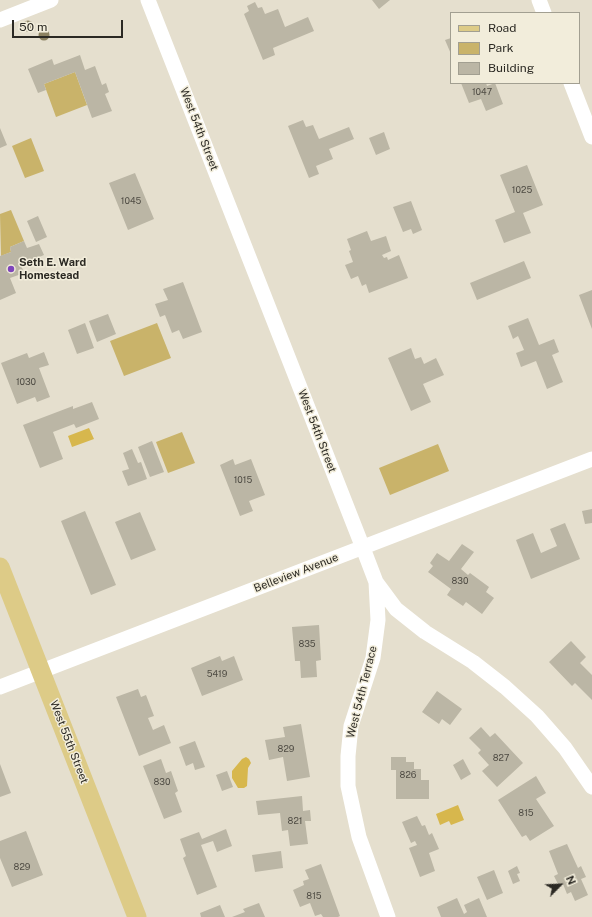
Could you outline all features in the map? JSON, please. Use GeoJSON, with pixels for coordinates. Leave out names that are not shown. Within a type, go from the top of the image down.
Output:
{"type":"FeatureCollection","features":[{"type":"Feature","properties":{"kind":"main road","name":"West 55th Street"},"geometry":{"type":"LineString","coordinates":[[0,567],[137,917]]}},
{"type":"Feature","properties":{"kind":"street"},"geometry":{"type":"LineString","coordinates":[[0,20],[51,0]]}},
{"type":"Feature","properties":{"kind":"street","name":"West 54th Street"},"geometry":{"type":"LineString","coordinates":[[148,0],[376,582],[396,609],[425,632],[472,662],[505,687],[537,716],[565,748],[592,786]]}},
{"type":"Feature","properties":{"kind":"street"},"geometry":{"type":"LineString","coordinates":[[539,0],[544,12]]}},
{"type":"Feature","properties":{"kind":"street"},"geometry":{"type":"LineString","coordinates":[[571,84],[592,137]]}},
{"type":"Feature","properties":{"kind":"street","name":"Belleview Avenue"},"geometry":{"type":"LineString","coordinates":[[0,687],[592,459]]}},
{"type":"Feature","properties":{"kind":"street","name":"West 54th Terrace"},"geometry":{"type":"LineString","coordinates":[[376,582],[378,620],[373,658],[351,726],[348,756],[348,786],[359,838],[388,917]]}},
{"type":"Feature","properties":{"kind":"green space"},"geometry":{"type":"Polygon","coordinates":[[[75,72],[87,105],[56,117],[44,84],[75,72]]]}},
{"type":"Feature","properties":{"kind":"green space"},"geometry":{"type":"Polygon","coordinates":[[[31,138],[44,171],[25,178],[12,146],[31,138]]]}},
{"type":"Feature","properties":{"kind":"green space"},"geometry":{"type":"Polygon","coordinates":[[[11,210],[24,241],[10,247],[11,252],[1,256],[0,214],[11,210]]]}},
{"type":"Feature","properties":{"kind":"green space"},"geometry":{"type":"Polygon","coordinates":[[[157,323],[171,358],[124,376],[110,341],[157,323]]]}},
{"type":"Feature","properties":{"kind":"green space"},"geometry":{"type":"Polygon","coordinates":[[[182,432],[195,463],[168,473],[156,442],[182,432]]]}},
{"type":"Feature","properties":{"kind":"green space"},"geometry":{"type":"Polygon","coordinates":[[[438,444],[449,471],[390,495],[379,468],[438,444]]]}},
{"type":"Feature","properties":{"kind":"shaded area"},"geometry":{"type":"Polygon","coordinates":[[[89,428],[94,439],[72,447],[68,436],[89,428]]]}},
{"type":"Feature","properties":{"kind":"shaded area"},"geometry":{"type":"Polygon","coordinates":[[[246,757],[251,763],[248,768],[247,786],[244,788],[238,788],[232,778],[232,771],[242,759],[246,757]]]}},
{"type":"Feature","properties":{"kind":"shaded area"},"geometry":{"type":"Polygon","coordinates":[[[458,805],[464,820],[451,825],[449,821],[440,825],[436,814],[458,805]]]}},
{"type":"Feature","properties":{"kind":"building"},"geometry":{"type":"Polygon","coordinates":[[[372,0],[390,0],[379,9],[372,0]]]}},
{"type":"Feature","properties":{"kind":"building"},"geometry":{"type":"Polygon","coordinates":[[[255,2],[258,8],[262,7],[265,14],[278,9],[285,27],[308,17],[314,31],[273,48],[275,55],[263,60],[244,14],[249,11],[247,6],[255,2]]]}},
{"type":"Feature","properties":{"kind":"building"},"geometry":{"type":"Polygon","coordinates":[[[450,38],[450,52],[445,40],[450,38]]]}},
{"type":"Feature","properties":{"kind":"building"},"geometry":{"type":"Polygon","coordinates":[[[80,55],[85,70],[95,66],[102,85],[106,83],[109,92],[105,94],[112,111],[92,118],[75,72],[44,84],[46,90],[38,93],[28,69],[52,59],[54,65],[80,55]]]}},
{"type":"Feature","properties":{"kind":"building"},"geometry":{"type":"Polygon","coordinates":[[[461,84],[486,84],[487,86],[495,84],[503,104],[486,111],[481,99],[469,103],[461,84]]]}},
{"type":"Feature","properties":{"kind":"building"},"geometry":{"type":"Polygon","coordinates":[[[303,120],[306,127],[313,125],[319,139],[349,127],[354,139],[329,149],[333,159],[316,166],[319,174],[309,178],[288,126],[303,120]]]}},
{"type":"Feature","properties":{"kind":"building"},"geometry":{"type":"Polygon","coordinates":[[[0,128],[7,145],[0,148],[0,128]]]}},
{"type":"Feature","properties":{"kind":"building"},"geometry":{"type":"Polygon","coordinates":[[[384,132],[390,149],[376,155],[369,138],[384,132]]]}},
{"type":"Feature","properties":{"kind":"building"},"geometry":{"type":"Polygon","coordinates":[[[527,165],[543,205],[523,213],[531,233],[504,243],[495,220],[515,212],[500,175],[527,165]]]}},
{"type":"Feature","properties":{"kind":"building"},"geometry":{"type":"Polygon","coordinates":[[[135,173],[154,219],[128,230],[109,183],[135,173]]]}},
{"type":"Feature","properties":{"kind":"building"},"geometry":{"type":"Polygon","coordinates":[[[411,201],[422,230],[413,234],[411,229],[403,232],[393,207],[411,201]]]}},
{"type":"Feature","properties":{"kind":"building"},"geometry":{"type":"Polygon","coordinates":[[[38,216],[47,237],[36,242],[27,221],[38,216]]]}},
{"type":"Feature","properties":{"kind":"building"},"geometry":{"type":"Polygon","coordinates":[[[367,231],[371,241],[386,236],[391,251],[382,255],[384,258],[387,257],[388,260],[399,255],[408,278],[369,293],[366,284],[362,286],[358,276],[351,279],[345,265],[353,262],[347,239],[367,231]]]}},
{"type":"Feature","properties":{"kind":"building","name":"Seth E. Ward Homestead"},"geometry":{"type":"Polygon","coordinates":[[[24,241],[27,248],[39,244],[44,255],[21,265],[24,273],[10,278],[16,293],[0,300],[0,256],[11,252],[10,247],[24,241]]]}},
{"type":"Feature","properties":{"kind":"building"},"geometry":{"type":"Polygon","coordinates":[[[524,261],[531,278],[477,300],[470,283],[524,261]]]}},
{"type":"Feature","properties":{"kind":"building"},"geometry":{"type":"Polygon","coordinates":[[[183,282],[202,332],[183,339],[179,330],[172,333],[165,315],[160,317],[155,304],[168,300],[163,289],[183,282]]]}},
{"type":"Feature","properties":{"kind":"building"},"geometry":{"type":"Polygon","coordinates":[[[592,290],[592,329],[579,295],[592,290]]]}},
{"type":"Feature","properties":{"kind":"building"},"geometry":{"type":"Polygon","coordinates":[[[108,314],[116,334],[97,342],[89,321],[108,314]]]}},
{"type":"Feature","properties":{"kind":"building"},"geometry":{"type":"Polygon","coordinates":[[[528,318],[539,345],[554,339],[559,352],[552,355],[563,382],[547,389],[536,361],[521,367],[516,353],[524,350],[518,336],[513,339],[508,326],[528,318]]]}},
{"type":"Feature","properties":{"kind":"building"},"geometry":{"type":"Polygon","coordinates":[[[85,323],[94,348],[77,354],[68,330],[85,323]]]}},
{"type":"Feature","properties":{"kind":"building"},"geometry":{"type":"Polygon","coordinates":[[[411,348],[415,359],[421,357],[424,364],[436,358],[444,375],[423,384],[431,402],[411,411],[388,358],[411,348]]]}},
{"type":"Feature","properties":{"kind":"building"},"geometry":{"type":"Polygon","coordinates":[[[44,352],[49,365],[39,368],[50,397],[37,402],[35,397],[17,404],[1,363],[27,353],[29,358],[44,352]]]}},
{"type":"Feature","properties":{"kind":"building"},"geometry":{"type":"Polygon","coordinates":[[[92,402],[99,419],[76,428],[74,424],[53,432],[63,459],[40,468],[23,425],[73,406],[73,409],[92,402]]]}},
{"type":"Feature","properties":{"kind":"building"},"geometry":{"type":"Polygon","coordinates":[[[152,441],[164,472],[150,477],[138,447],[152,441]]]}},
{"type":"Feature","properties":{"kind":"building"},"geometry":{"type":"Polygon","coordinates":[[[132,449],[138,463],[141,462],[147,479],[128,486],[122,471],[129,469],[123,453],[132,449]]]}},
{"type":"Feature","properties":{"kind":"building"},"geometry":{"type":"Polygon","coordinates":[[[233,459],[235,465],[251,459],[265,495],[249,501],[253,511],[240,516],[220,465],[233,459]]]}},
{"type":"Feature","properties":{"kind":"building"},"geometry":{"type":"Polygon","coordinates":[[[592,509],[592,523],[585,524],[582,511],[592,509]]]}},
{"type":"Feature","properties":{"kind":"building"},"geometry":{"type":"Polygon","coordinates":[[[85,511],[116,585],[91,595],[61,521],[85,511]]]}},
{"type":"Feature","properties":{"kind":"building"},"geometry":{"type":"Polygon","coordinates":[[[140,512],[156,550],[131,560],[115,522],[140,512]]]}},
{"type":"Feature","properties":{"kind":"building"},"geometry":{"type":"Polygon","coordinates":[[[565,523],[580,559],[531,579],[516,540],[533,533],[541,553],[557,546],[550,529],[565,523]]]}},
{"type":"Feature","properties":{"kind":"building"},"geometry":{"type":"Polygon","coordinates":[[[462,544],[474,552],[461,569],[468,575],[470,573],[489,587],[486,592],[494,598],[482,614],[466,602],[463,606],[447,595],[451,589],[428,572],[433,566],[430,563],[437,553],[449,561],[462,544]]]}},
{"type":"Feature","properties":{"kind":"building"},"geometry":{"type":"Polygon","coordinates":[[[319,625],[321,660],[316,661],[317,677],[301,678],[300,661],[295,661],[292,627],[319,625]]]}},
{"type":"Feature","properties":{"kind":"building"},"geometry":{"type":"Polygon","coordinates":[[[571,641],[586,657],[580,663],[592,675],[592,700],[575,683],[572,686],[549,662],[571,641]]]}},
{"type":"Feature","properties":{"kind":"building"},"geometry":{"type":"Polygon","coordinates":[[[220,656],[222,661],[234,656],[243,680],[202,696],[191,668],[220,656]]]}},
{"type":"Feature","properties":{"kind":"building"},"geometry":{"type":"Polygon","coordinates":[[[138,689],[141,697],[146,695],[154,716],[148,718],[153,730],[164,725],[171,743],[139,756],[116,697],[138,689]]]}},
{"type":"Feature","properties":{"kind":"building"},"geometry":{"type":"Polygon","coordinates":[[[437,691],[462,709],[450,725],[442,719],[439,724],[422,712],[437,691]]]}},
{"type":"Feature","properties":{"kind":"building"},"geometry":{"type":"Polygon","coordinates":[[[301,724],[310,777],[287,781],[283,757],[269,760],[265,740],[285,737],[283,727],[301,724]]]}},
{"type":"Feature","properties":{"kind":"building"},"geometry":{"type":"Polygon","coordinates":[[[481,727],[490,737],[495,733],[523,763],[497,787],[482,771],[489,765],[478,753],[481,750],[469,738],[481,727]]]}},
{"type":"Feature","properties":{"kind":"building"},"geometry":{"type":"Polygon","coordinates":[[[195,741],[205,767],[195,770],[193,763],[186,766],[179,747],[195,741]]]}},
{"type":"Feature","properties":{"kind":"building"},"geometry":{"type":"Polygon","coordinates":[[[391,757],[406,757],[406,762],[414,762],[414,769],[421,769],[421,780],[429,780],[429,799],[396,799],[396,770],[391,770],[391,757]]]}},
{"type":"Feature","properties":{"kind":"building"},"geometry":{"type":"Polygon","coordinates":[[[161,759],[166,773],[171,771],[178,791],[175,793],[182,812],[164,819],[143,766],[161,759]]]}},
{"type":"Feature","properties":{"kind":"building"},"geometry":{"type":"Polygon","coordinates":[[[463,759],[471,774],[461,780],[453,765],[463,759]]]}},
{"type":"Feature","properties":{"kind":"building"},"geometry":{"type":"Polygon","coordinates":[[[0,764],[11,793],[0,797],[0,764]]]}},
{"type":"Feature","properties":{"kind":"building"},"geometry":{"type":"Polygon","coordinates":[[[227,771],[233,787],[222,791],[216,775],[227,771]]]}},
{"type":"Feature","properties":{"kind":"building"},"geometry":{"type":"Polygon","coordinates":[[[536,776],[546,793],[536,799],[554,826],[530,841],[526,835],[522,837],[498,800],[536,776]]]}},
{"type":"Feature","properties":{"kind":"building"},"geometry":{"type":"Polygon","coordinates":[[[302,796],[303,811],[310,810],[311,821],[305,821],[308,844],[290,846],[288,830],[282,831],[280,813],[258,815],[256,801],[302,796]]]}},
{"type":"Feature","properties":{"kind":"building"},"geometry":{"type":"Polygon","coordinates":[[[417,816],[422,826],[425,825],[429,835],[432,833],[439,849],[429,853],[435,871],[420,877],[409,848],[417,845],[415,841],[411,843],[402,822],[417,816]]]}},
{"type":"Feature","properties":{"kind":"building"},"geometry":{"type":"Polygon","coordinates":[[[226,829],[232,846],[217,852],[213,841],[201,845],[217,887],[197,895],[183,858],[186,856],[180,839],[199,832],[202,839],[226,829]]]}},
{"type":"Feature","properties":{"kind":"building"},"geometry":{"type":"Polygon","coordinates":[[[26,831],[43,875],[12,887],[0,858],[0,841],[26,831]]]}},
{"type":"Feature","properties":{"kind":"building"},"geometry":{"type":"Polygon","coordinates":[[[567,844],[578,868],[581,866],[586,877],[581,879],[588,895],[575,901],[571,892],[567,894],[563,884],[559,886],[554,876],[558,874],[549,851],[567,844]]]}},
{"type":"Feature","properties":{"kind":"building"},"geometry":{"type":"Polygon","coordinates":[[[281,851],[283,868],[255,872],[252,855],[281,851]]]}},
{"type":"Feature","properties":{"kind":"building"},"geometry":{"type":"Polygon","coordinates":[[[321,864],[340,916],[338,917],[323,917],[321,914],[315,916],[310,903],[300,907],[293,890],[304,885],[303,881],[309,879],[305,870],[321,864]]]}},
{"type":"Feature","properties":{"kind":"building"},"geometry":{"type":"Polygon","coordinates":[[[517,866],[520,873],[517,874],[520,881],[513,884],[508,871],[517,866]]]}},
{"type":"Feature","properties":{"kind":"building"},"geometry":{"type":"Polygon","coordinates":[[[494,870],[503,893],[487,900],[477,877],[494,870]]]}},
{"type":"Feature","properties":{"kind":"building"},"geometry":{"type":"Polygon","coordinates":[[[457,898],[464,914],[467,912],[464,905],[479,898],[487,917],[441,917],[437,907],[457,898]]]}},
{"type":"Feature","properties":{"kind":"building"},"geometry":{"type":"Polygon","coordinates":[[[259,903],[265,917],[232,917],[245,912],[243,909],[259,903]]]}},
{"type":"Feature","properties":{"kind":"building"},"geometry":{"type":"Polygon","coordinates":[[[220,905],[225,917],[201,917],[200,913],[220,905]]]}},
{"type":"Feature","properties":{"kind":"place","name":"Seth E. Ward Homestead"},"geometry":{"type":"Point","coordinates":[11,269]}}]}
